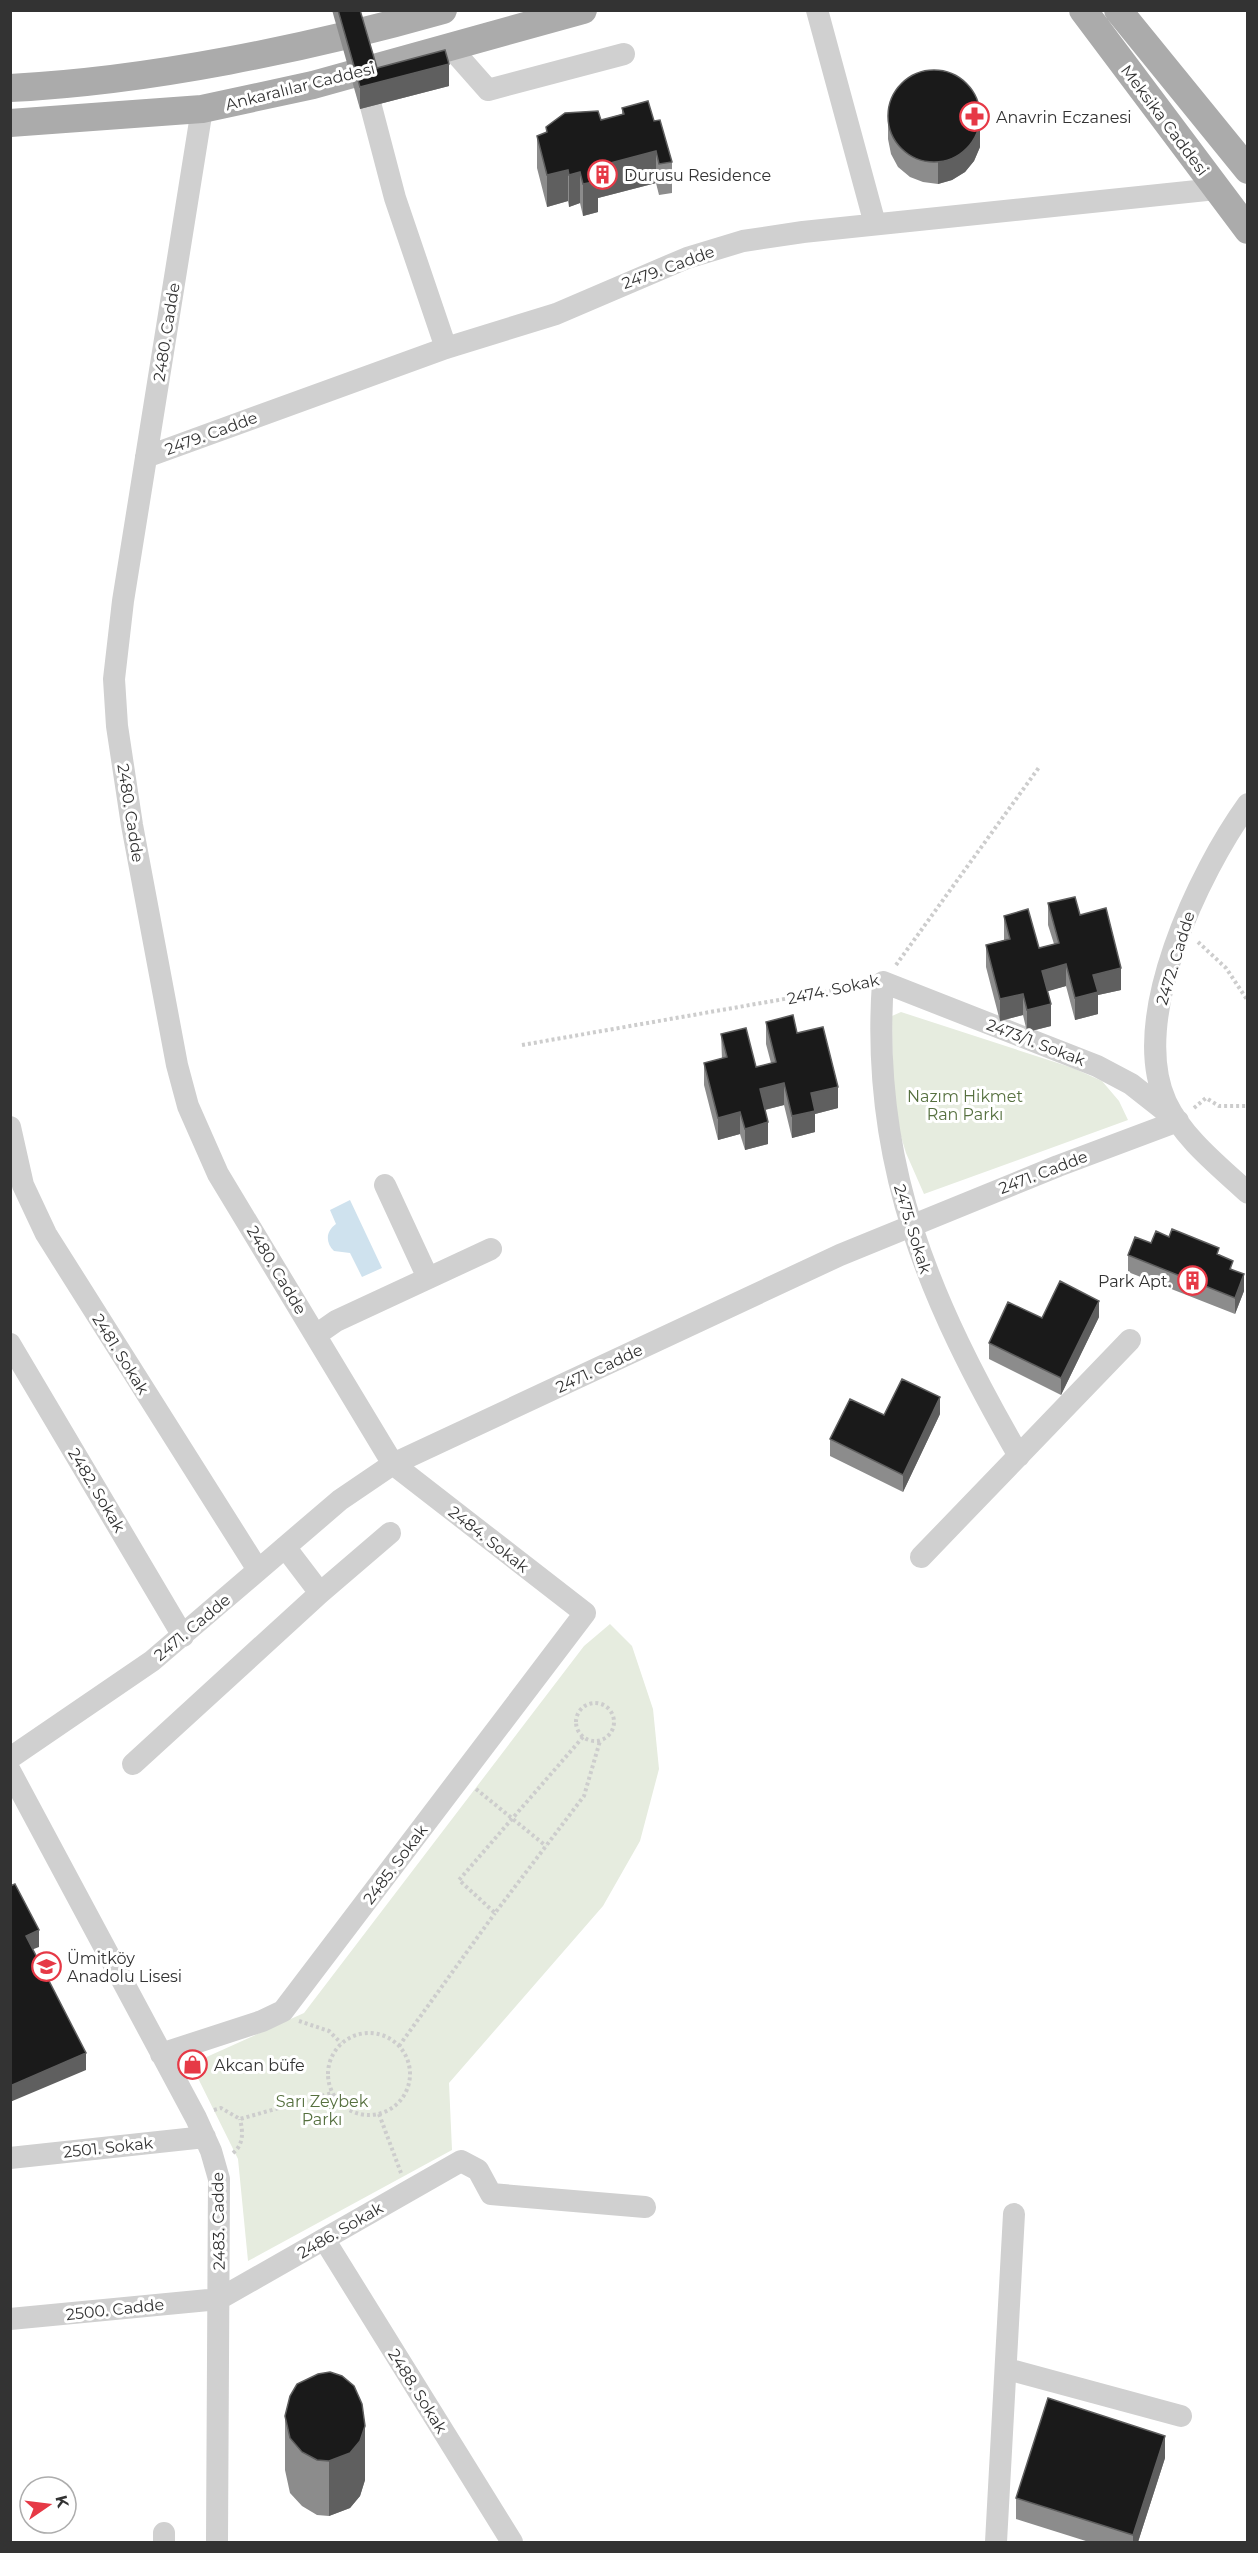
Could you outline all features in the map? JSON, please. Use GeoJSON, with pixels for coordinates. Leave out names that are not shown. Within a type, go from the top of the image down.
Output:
{"type":"FeatureCollection","features":[{"type":"Feature","properties":{"kind":"main road"},"geometry":{"type":"LineString","coordinates":[[10,88],[83,82],[205,63],[304,44],[443,10]]}},
{"type":"Feature","properties":{"kind":"main road","name":"Ankaralılar Caddesi"},"geometry":{"type":"LineString","coordinates":[[10,123],[202,109],[313,85],[583,10]]}},
{"type":"Feature","properties":{"kind":"main road","name":"Meksika Caddesi"},"geometry":{"type":"LineString","coordinates":[[1083,10],[1248,230]]}},
{"type":"Feature","properties":{"kind":"main road","name":"Meksika Caddesi"},"geometry":{"type":"LineString","coordinates":[[1118,10],[1245,163]]}},
{"type":"Feature","properties":{"kind":"main road"},"geometry":{"type":"LineString","coordinates":[[202,109],[205,63]]}},
{"type":"Feature","properties":{"kind":"street"},"geometry":{"type":"LineString","coordinates":[[817,10],[874,224]]}},
{"type":"Feature","properties":{"kind":"street"},"geometry":{"type":"LineString","coordinates":[[450,47],[488,90],[624,54]]}},
{"type":"Feature","properties":{"kind":"street"},"geometry":{"type":"LineString","coordinates":[[362,71],[395,198],[446,348]]}},
{"type":"Feature","properties":{"kind":"street","name":"2480. Cadde"},"geometry":{"type":"LineString","coordinates":[[202,109],[123,601],[114,679],[124,778],[157,969],[177,1065],[188,1106],[202,1142],[218,1174],[393,1464]]}},
{"type":"Feature","properties":{"kind":"street","name":"2479. Cadde"},"geometry":{"type":"LineString","coordinates":[[146,457],[446,348],[556,314],[678,261],[742,241],[874,224],[1216,189]]}},
{"type":"Feature","properties":{"kind":"street","name":"2472. Cadde"},"geometry":{"type":"LineString","coordinates":[[1178,1121],[1166,1103],[1158,1081],[1154,1057],[1159,1009],[1183,928],[1206,873],[1248,804]]}},
{"type":"Feature","properties":{"kind":"street","name":"2473/1. Sokak"},"geometry":{"type":"LineString","coordinates":[[883,982],[1097,1066],[1131,1084],[1178,1121]]}},
{"type":"Feature","properties":{"kind":"street","name":"2475. Sokak"},"geometry":{"type":"LineString","coordinates":[[883,982],[880,1026],[886,1120],[895,1169],[911,1225],[925,1270],[947,1323],[974,1378],[1019,1456]]}},
{"type":"Feature","properties":{"kind":"street"},"geometry":{"type":"LineString","coordinates":[[1178,1121],[1194,1142],[1248,1193]]}},
{"type":"Feature","properties":{"kind":"street","name":"2471. Cadde"},"geometry":{"type":"LineString","coordinates":[[10,1758],[113,1689],[183,1636],[340,1500],[393,1464],[748,1297],[911,1225],[1178,1121]]}},
{"type":"Feature","properties":{"kind":"street","name":"2481. Sokak"},"geometry":{"type":"LineString","coordinates":[[10,1127],[23,1185],[46,1234],[258,1570]]}},
{"type":"Feature","properties":{"kind":"street"},"geometry":{"type":"LineString","coordinates":[[385,1185],[428,1278]]}},
{"type":"Feature","properties":{"kind":"street"},"geometry":{"type":"LineString","coordinates":[[316,1335],[336,1321],[490,1249]]}},
{"type":"Feature","properties":{"kind":"street"},"geometry":{"type":"LineString","coordinates":[[921,1557],[1130,1340]]}},
{"type":"Feature","properties":{"kind":"street","name":"2482. Sokak"},"geometry":{"type":"LineString","coordinates":[[10,1344],[183,1636]]}},
{"type":"Feature","properties":{"kind":"street","name":"2484. Sokak"},"geometry":{"type":"LineString","coordinates":[[393,1464],[585,1613]]}},
{"type":"Feature","properties":{"kind":"street"},"geometry":{"type":"LineString","coordinates":[[133,1764],[320,1593],[390,1533]]}},
{"type":"Feature","properties":{"kind":"street"},"geometry":{"type":"LineString","coordinates":[[285,1547],[320,1593]]}},
{"type":"Feature","properties":{"kind":"street","name":"2485. Sokak"},"geometry":{"type":"LineString","coordinates":[[161,2054],[262,2021],[283,2011],[585,1613]]}},
{"type":"Feature","properties":{"kind":"street","name":"2483. Cadde"},"geometry":{"type":"LineString","coordinates":[[10,1771],[201,2127],[217,2165],[219,2299],[217,2542]]}},
{"type":"Feature","properties":{"kind":"street","name":"2501. Sokak"},"geometry":{"type":"LineString","coordinates":[[10,2158],[201,2127]]}},
{"type":"Feature","properties":{"kind":"street","name":"2486. Sokak"},"geometry":{"type":"LineString","coordinates":[[219,2299],[461,2161],[478,2170],[491,2194],[645,2208]]}},
{"type":"Feature","properties":{"kind":"street"},"geometry":{"type":"LineString","coordinates":[[996,2542],[1014,2214]]}},
{"type":"Feature","properties":{"kind":"street","name":"2488. Sokak"},"geometry":{"type":"LineString","coordinates":[[324,2239],[512,2542]]}},
{"type":"Feature","properties":{"kind":"street","name":"2500. Cadde"},"geometry":{"type":"LineString","coordinates":[[10,2319],[219,2299]]}},
{"type":"Feature","properties":{"kind":"street"},"geometry":{"type":"LineString","coordinates":[[1007,2369],[1180,2416]]}},
{"type":"Feature","properties":{"kind":"path","name":"2474. Sokak"},"geometry":{"type":"LineString","coordinates":[[522,1045],[883,982],[1040,766]]}},
{"type":"Feature","properties":{"kind":"path"},"geometry":{"type":"LineString","coordinates":[[1183,928],[1226,968],[1248,1001]]}},
{"type":"Feature","properties":{"kind":"path"},"geometry":{"type":"LineString","coordinates":[[1178,1121],[1206,1098],[1219,1106],[1248,1106]]}},
{"type":"Feature","properties":{"kind":"path"},"geometry":{"type":"LineString","coordinates":[[399,2046],[495,1913],[584,1796],[600,1741],[610,1734],[615,1721],[610,1710],[599,1703],[587,1705],[578,1714],[577,1726],[583,1737],[600,1741]]}},
{"type":"Feature","properties":{"kind":"path"},"geometry":{"type":"LineString","coordinates":[[495,1913],[459,1880],[583,1737]]}},
{"type":"Feature","properties":{"kind":"path"},"geometry":{"type":"LineString","coordinates":[[461,1777],[546,1846]]}},
{"type":"Feature","properties":{"kind":"path"},"geometry":{"type":"LineString","coordinates":[[283,2011],[304,2025],[329,2031],[341,2043]]}},
{"type":"Feature","properties":{"kind":"path"},"geometry":{"type":"LineString","coordinates":[[377,2034],[399,2046],[409,2065],[409,2086],[402,2099],[392,2109],[379,2114],[365,2115],[352,2112],[340,2104],[332,2093],[328,2080],[328,2067],[341,2043],[352,2036],[377,2034]]}},
{"type":"Feature","properties":{"kind":"path"},"geometry":{"type":"LineString","coordinates":[[201,2127],[220,2108],[240,2119],[332,2093]]}},
{"type":"Feature","properties":{"kind":"path"},"geometry":{"type":"LineString","coordinates":[[379,2114],[408,2191]]}},
{"type":"Feature","properties":{"kind":"path"},"geometry":{"type":"LineString","coordinates":[[217,2165],[239,2148],[243,2133],[240,2119]]}},
{"type":"Feature","properties":{"kind":"green space","name":"Nazım Hikmet Ran Parkı"},"geometry":{"type":"Polygon","coordinates":[[[901,1012],[1073,1068],[1102,1081],[1119,1101],[1128,1120],[924,1194],[906,1153],[893,1110],[892,1016],[901,1012]]]}},
{"type":"Feature","properties":{"kind":"green space","name":"Sarı Zeybek Parkı"},"geometry":{"type":"Polygon","coordinates":[[[610,1624],[632,1646],[653,1709],[659,1769],[640,1841],[603,1906],[449,2083],[452,2150],[248,2261],[238,2159],[191,2064],[304,2013],[584,1646],[610,1624]]]}},
{"type":"Feature","properties":{"kind":"water"},"geometry":{"type":"Polygon","coordinates":[[[350,1200],[382,1268],[362,1277],[350,1253],[334,1251],[328,1240],[330,1230],[336,1224],[330,1210],[350,1200]]]}},
{"type":"Feature","properties":{"kind":"building"},"geometry":{"type":"Polygon","coordinates":[[[338,10],[360,10],[377,68],[445,50],[449,64],[360,87],[338,10]]]}},
{"type":"Feature","properties":{"kind":"building"},"geometry":{"type":"Polygon","coordinates":[[[934,70],[952,74],[966,84],[976,98],[980,116],[976,134],[966,148],[952,158],[934,162],[916,158],[902,148],[892,134],[888,116],[892,98],[902,84],[916,74],[934,70]]]}},
{"type":"Feature","properties":{"kind":"building"},"geometry":{"type":"Polygon","coordinates":[[[648,101],[654,121],[660,120],[672,162],[659,164],[656,151],[595,167],[598,181],[583,184],[580,172],[569,175],[568,170],[547,175],[537,136],[547,132],[546,127],[565,113],[598,111],[601,120],[624,114],[622,108],[648,101]]]}},
{"type":"Feature","properties":{"kind":"building"},"geometry":{"type":"Polygon","coordinates":[[[1075,897],[1080,915],[1106,908],[1121,968],[1093,975],[1098,992],[1075,998],[1066,964],[1042,971],[1051,1004],[1027,1010],[1023,994],[1000,999],[986,945],[1010,939],[1004,916],[1028,909],[1039,948],[1059,943],[1048,903],[1075,897]]]}},
{"type":"Feature","properties":{"kind":"building"},"geometry":{"type":"Polygon","coordinates":[[[793,1015],[797,1033],[823,1027],[838,1087],[811,1093],[815,1111],[792,1116],[784,1083],[760,1089],[768,1122],[745,1129],[740,1112],[718,1118],[704,1063],[727,1057],[721,1034],[746,1028],[756,1067],[776,1062],[766,1022],[793,1015]]]}},
{"type":"Feature","properties":{"kind":"building"},"geometry":{"type":"Polygon","coordinates":[[[1172,1229],[1219,1248],[1217,1254],[1233,1261],[1230,1269],[1244,1274],[1235,1298],[1128,1255],[1135,1237],[1151,1243],[1156,1231],[1169,1237],[1172,1229]]]}},
{"type":"Feature","properties":{"kind":"building"},"geometry":{"type":"Polygon","coordinates":[[[1060,1281],[1099,1301],[1061,1378],[989,1343],[1008,1302],[1042,1318],[1060,1281]]]}},
{"type":"Feature","properties":{"kind":"building"},"geometry":{"type":"Polygon","coordinates":[[[902,1379],[940,1397],[903,1475],[830,1439],[850,1399],[884,1415],[902,1379]]]}},
{"type":"Feature","properties":{"kind":"building"},"geometry":{"type":"Polygon","coordinates":[[[15,1884],[39,1930],[26,1936],[86,2053],[10,2086],[10,1886],[15,1884]]]}},
{"type":"Feature","properties":{"kind":"building"},"geometry":{"type":"Polygon","coordinates":[[[330,2372],[342,2376],[354,2386],[362,2404],[365,2426],[360,2441],[350,2453],[329,2461],[317,2460],[302,2452],[290,2438],[285,2416],[290,2396],[297,2384],[318,2374],[330,2372]]]}},
{"type":"Feature","properties":{"kind":"building"},"geometry":{"type":"Polygon","coordinates":[[[1048,2398],[1165,2436],[1133,2535],[1016,2498],[1048,2398]]]}},
{"type":"Feature","properties":{"kind":"place","name":"Anavrin Eczanesi"},"geometry":{"type":"Point","coordinates":[975,117]}},
{"type":"Feature","properties":{"kind":"place","name":"Durusu Residence"},"geometry":{"type":"Point","coordinates":[603,175]}},
{"type":"Feature","properties":{"kind":"place","name":"Park Apt."},"geometry":{"type":"Point","coordinates":[1192,1281]}},
{"type":"Feature","properties":{"kind":"place","name":"Ümitköy Anadolu Lisesi"},"geometry":{"type":"Point","coordinates":[46,1967]}},
{"type":"Feature","properties":{"kind":"place","name":"Akcan büfe"},"geometry":{"type":"Point","coordinates":[193,2065]}}]}
